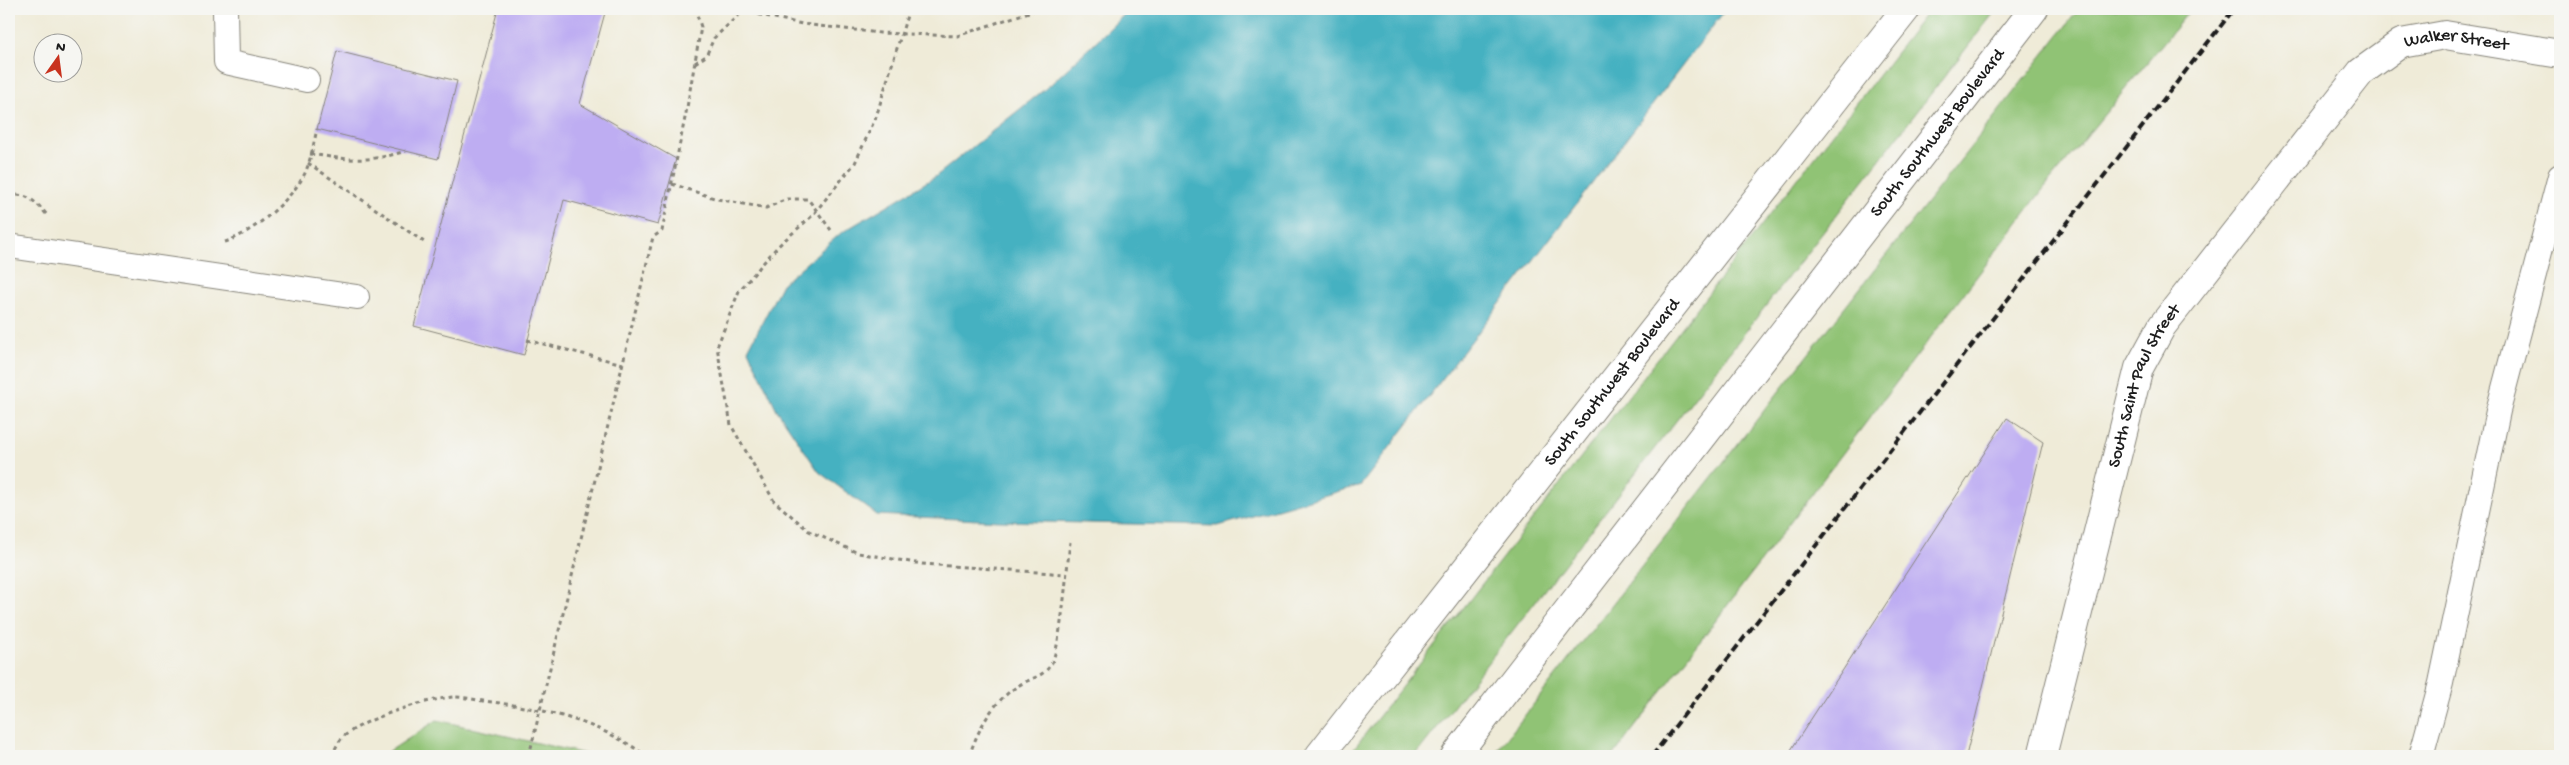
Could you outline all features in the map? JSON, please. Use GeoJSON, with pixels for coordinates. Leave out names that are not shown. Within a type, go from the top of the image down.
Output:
{"type":"FeatureCollection","features":[{"type":"Feature","properties":{"kind":"main road","name":"South Southwest Boulevard"},"geometry":{"type":"LineString","coordinates":[[1318,756],[1906,9]]}},
{"type":"Feature","properties":{"kind":"main road","name":"South Southwest Boulevard"},"geometry":{"type":"LineString","coordinates":[[1455,756],[2034,9]]}},
{"type":"Feature","properties":{"kind":"main road","name":"Walker Street"},"geometry":{"type":"LineString","coordinates":[[2361,72],[2401,44],[2445,35],[2560,54]]}},
{"type":"Feature","properties":{"kind":"main road","name":"South Saint Paul Street"},"geometry":{"type":"LineString","coordinates":[[2042,756],[2139,368],[2162,326],[2361,72]]}},
{"type":"Feature","properties":{"kind":"lane"},"geometry":{"type":"LineString","coordinates":[[225,9],[226,62],[307,80]]}},
{"type":"Feature","properties":{"kind":"lane"},"geometry":{"type":"LineString","coordinates":[[2421,756],[2441,683],[2498,411],[2560,176]]}},
{"type":"Feature","properties":{"kind":"lane"},"geometry":{"type":"LineString","coordinates":[[9,246],[358,297]]}},
{"type":"Feature","properties":{"kind":"path"},"geometry":{"type":"LineString","coordinates":[[529,756],[653,237],[662,231],[701,27],[695,9]]}},
{"type":"Feature","properties":{"kind":"path"},"geometry":{"type":"LineString","coordinates":[[909,9],[876,117],[855,163],[816,210],[778,246],[739,290],[716,347],[731,426],[774,501],[809,532],[858,553],[922,564],[1066,574]]}},
{"type":"Feature","properties":{"kind":"path"},"geometry":{"type":"LineString","coordinates":[[695,63],[706,56],[714,38],[743,11],[802,24],[957,36],[1038,9]]}},
{"type":"Feature","properties":{"kind":"path"},"geometry":{"type":"LineString","coordinates":[[219,244],[240,237],[288,198],[306,171],[317,129]]}},
{"type":"Feature","properties":{"kind":"path"},"geometry":{"type":"LineString","coordinates":[[310,154],[360,161],[381,159],[406,151]]}},
{"type":"Feature","properties":{"kind":"path"},"geometry":{"type":"LineString","coordinates":[[308,163],[424,242]]}},
{"type":"Feature","properties":{"kind":"path"},"geometry":{"type":"LineString","coordinates":[[672,184],[717,199],[766,208],[787,199],[808,199],[831,230]]}},
{"type":"Feature","properties":{"kind":"path"},"geometry":{"type":"LineString","coordinates":[[9,196],[19,194],[36,201],[48,216]]}},
{"type":"Feature","properties":{"kind":"path"},"geometry":{"type":"LineString","coordinates":[[527,340],[623,364]]}},
{"type":"Feature","properties":{"kind":"path"},"geometry":{"type":"LineString","coordinates":[[969,756],[978,731],[1002,698],[1020,684],[1040,677],[1052,664],[1060,631],[1070,542]]}},
{"type":"Feature","properties":{"kind":"path"},"geometry":{"type":"LineString","coordinates":[[331,756],[343,738],[368,723],[396,711],[434,700],[454,697],[498,702],[590,725],[630,744],[646,756]]}},
{"type":"Feature","properties":{"kind":"green space"},"geometry":{"type":"Polygon","coordinates":[[[1930,9],[1997,9],[1415,756],[1348,756],[1930,9]]]}},
{"type":"Feature","properties":{"kind":"green space"},"geometry":{"type":"Polygon","coordinates":[[[2079,9],[2191,9],[2044,188],[1613,756],[1493,756],[2079,9]]]}},
{"type":"Feature","properties":{"kind":"green space"},"geometry":{"type":"Polygon","coordinates":[[[437,720],[594,756],[382,756],[437,720]]]}},
{"type":"Feature","properties":{"kind":"water"},"geometry":{"type":"Polygon","coordinates":[[[1130,9],[1726,9],[1361,485],[1218,526],[1000,521],[877,515],[819,472],[777,410],[748,350],[782,284],[841,233],[935,177],[1050,85],[1130,9]]]}},
{"type":"Feature","properties":{"kind":"building"},"geometry":{"type":"Polygon","coordinates":[[[498,9],[606,9],[580,104],[676,159],[658,225],[564,200],[524,355],[414,326],[498,9]]]}},
{"type":"Feature","properties":{"kind":"building"},"geometry":{"type":"Polygon","coordinates":[[[337,51],[457,81],[438,159],[317,129],[337,51]]]}},
{"type":"Feature","properties":{"kind":"building"},"geometry":{"type":"Polygon","coordinates":[[[2007,418],[2043,442],[1966,756],[1787,756],[2007,418]]]}},
{"type":"Feature","properties":{"kind":"railway"},"geometry":{"type":"LineString","coordinates":[[1652,756],[2234,9]]}}]}
